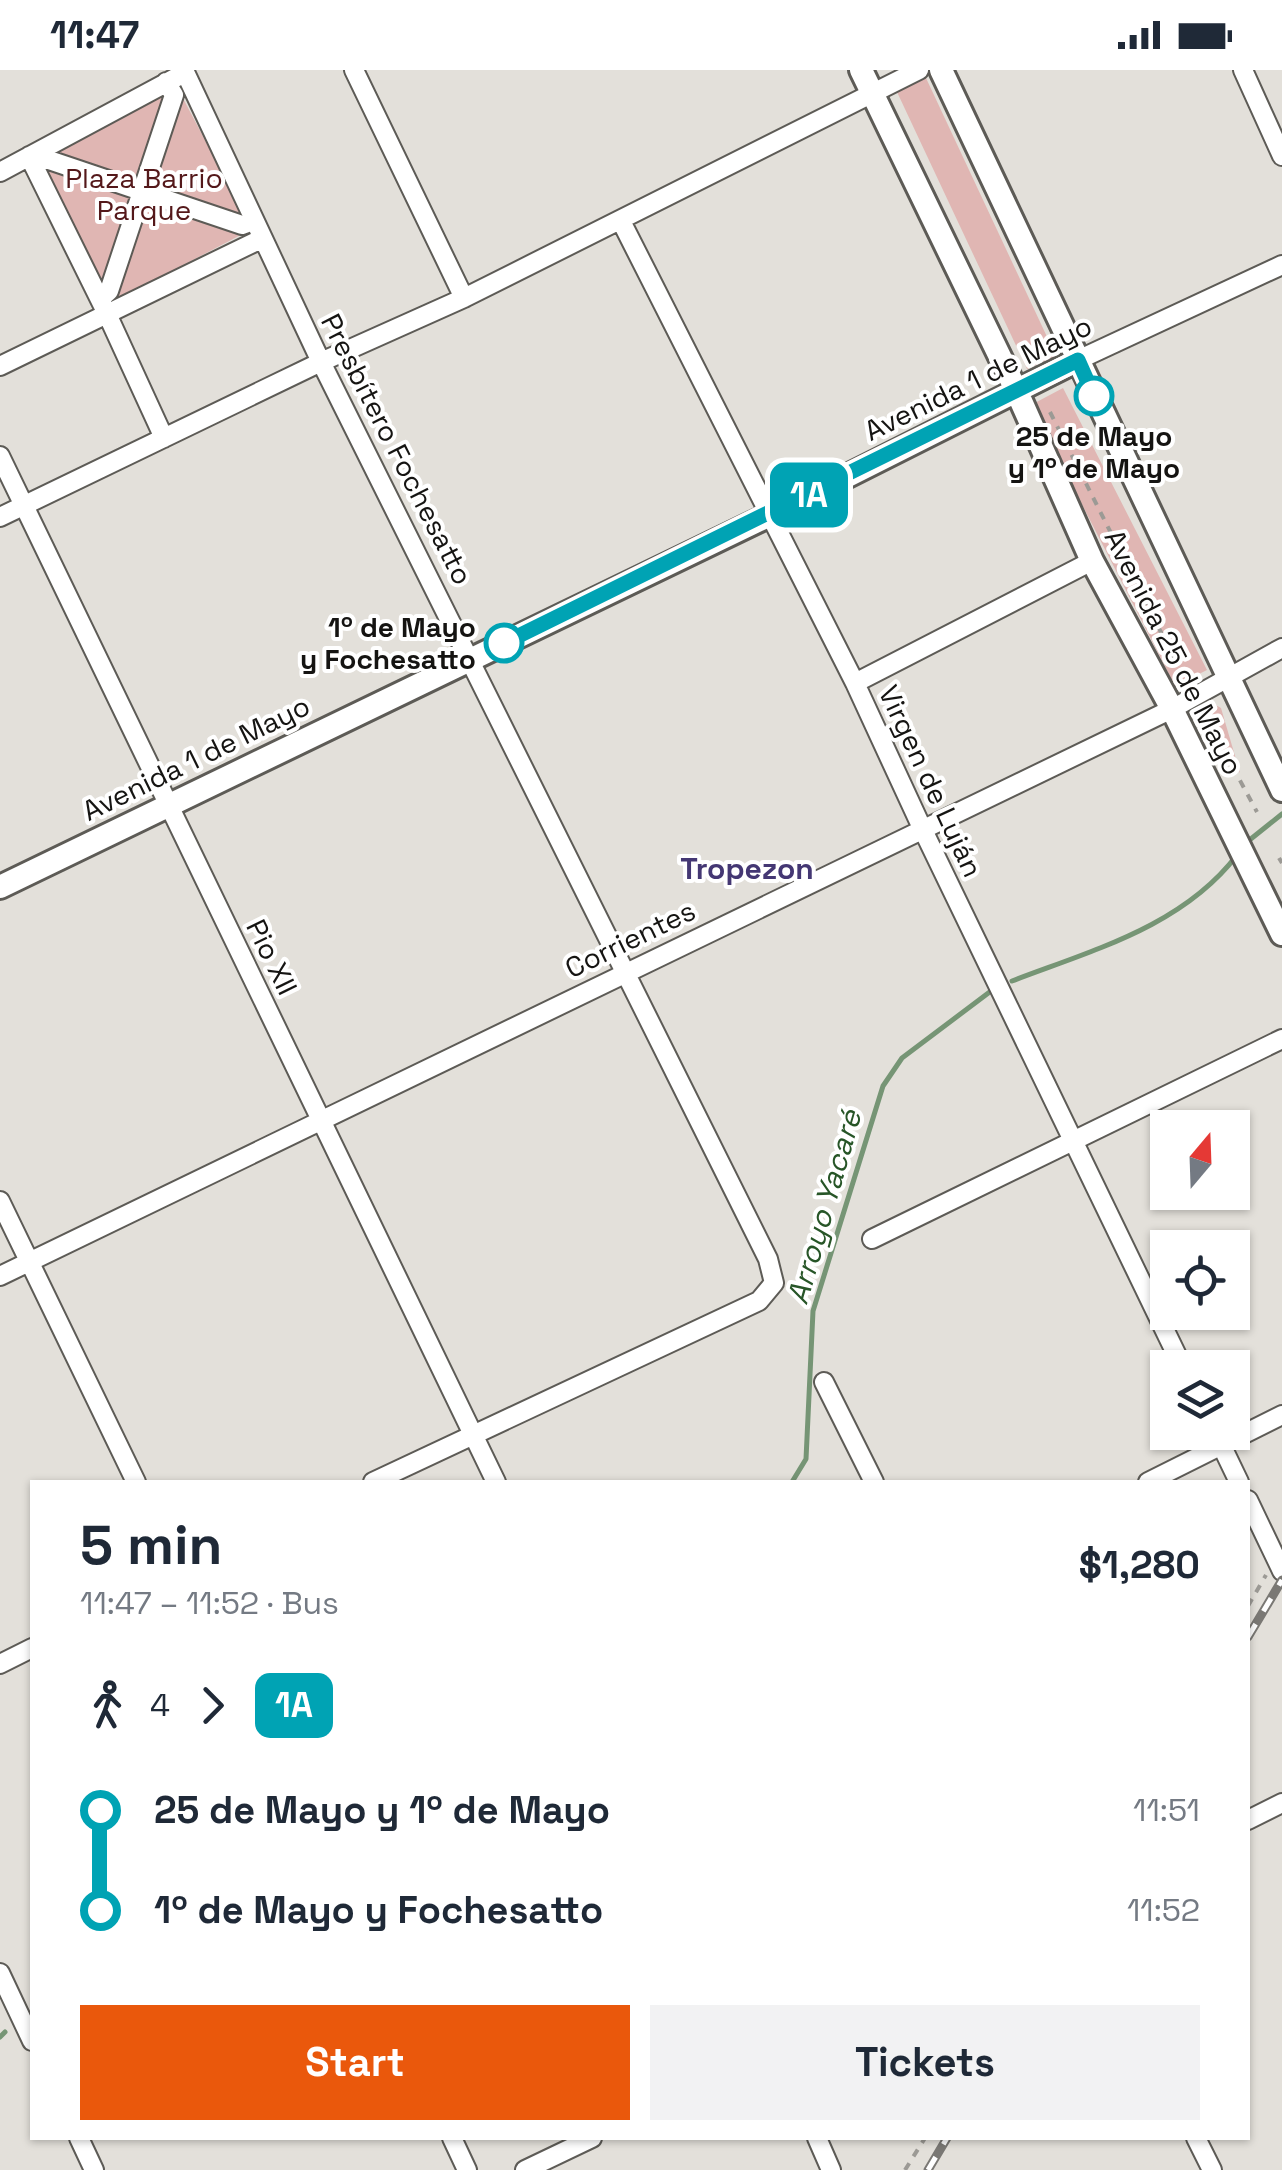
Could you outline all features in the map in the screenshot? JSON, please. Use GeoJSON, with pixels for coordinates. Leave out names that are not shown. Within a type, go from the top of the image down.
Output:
{"type":"FeatureCollection","features":[{"type":"Feature","properties":{"kind":"main road","name":"Avenida 25 de Mayo"},"geometry":{"type":"LineString","coordinates":[[860,70],[1027,388],[1092,560],[1172,709],[1282,934]]}},
{"type":"Feature","properties":{"kind":"main road","name":"Avenida 25 de Mayo"},"geometry":{"type":"LineString","coordinates":[[941,70],[1281,787]]}},
{"type":"Feature","properties":{"kind":"main road","name":"Avenida 1 de Mayo"},"geometry":{"type":"LineString","coordinates":[[0,887],[770,515],[1078,360]]}},
{"type":"Feature","properties":{"kind":"street"},"geometry":{"type":"LineString","coordinates":[[354,70],[464,298]]}},
{"type":"Feature","properties":{"kind":"street"},"geometry":{"type":"LineString","coordinates":[[0,517],[321,362],[464,298],[919,70]]}},
{"type":"Feature","properties":{"kind":"street"},"geometry":{"type":"LineString","coordinates":[[1243,70],[1282,156]]}},
{"type":"Feature","properties":{"kind":"street"},"geometry":{"type":"LineString","coordinates":[[0,172],[187,71]]}},
{"type":"Feature","properties":{"kind":"street","name":"Presbítero Fochesatto"},"geometry":{"type":"LineString","coordinates":[[187,71],[261,239],[627,971],[768,1259],[774,1283],[759,1301],[472,1434]]}},
{"type":"Feature","properties":{"kind":"street"},"geometry":{"type":"LineString","coordinates":[[104,307],[174,95],[166,82]]}},
{"type":"Feature","properties":{"kind":"street"},"geometry":{"type":"LineString","coordinates":[[35,153],[242,225],[253,221]]}},
{"type":"Feature","properties":{"kind":"street"},"geometry":{"type":"LineString","coordinates":[[35,153],[164,438]]}},
{"type":"Feature","properties":{"kind":"street","name":"Virgen de Luján"},"geometry":{"type":"LineString","coordinates":[[621,221],[855,683],[1174,1350]]}},
{"type":"Feature","properties":{"kind":"street"},"geometry":{"type":"LineString","coordinates":[[0,366],[104,307],[261,239]]}},
{"type":"Feature","properties":{"kind":"street","name":"Avenida 1 de Mayo"},"geometry":{"type":"LineString","coordinates":[[1078,360],[1282,265]]}},
{"type":"Feature","properties":{"kind":"street","name":"Pio XII"},"geometry":{"type":"LineString","coordinates":[[0,456],[495,1480]]}},
{"type":"Feature","properties":{"kind":"street"},"geometry":{"type":"LineString","coordinates":[[855,683],[1092,560]]}},
{"type":"Feature","properties":{"kind":"street","name":"Corrientes"},"geometry":{"type":"LineString","coordinates":[[0,1276],[1172,709],[1282,648]]}},
{"type":"Feature","properties":{"kind":"street"},"geometry":{"type":"LineString","coordinates":[[872,1239],[1282,1039]]}},
{"type":"Feature","properties":{"kind":"street"},"geometry":{"type":"LineString","coordinates":[[0,1202],[135,1480]]}},
{"type":"Feature","properties":{"kind":"street"},"geometry":{"type":"LineString","coordinates":[[824,1382],[873,1480]]}},
{"type":"Feature","properties":{"kind":"street"},"geometry":{"type":"LineString","coordinates":[[1250,1428],[1282,1416]]}},
{"type":"Feature","properties":{"kind":"street"},"geometry":{"type":"LineString","coordinates":[[376,1480],[472,1434]]}},
{"type":"Feature","properties":{"kind":"street"},"geometry":{"type":"LineString","coordinates":[[1151,1480],[1201,1450]]}},
{"type":"Feature","properties":{"kind":"street"},"geometry":{"type":"LineString","coordinates":[[1223,1450],[1238,1480]]}},
{"type":"Feature","properties":{"kind":"street"},"geometry":{"type":"LineString","coordinates":[[1250,1504],[1282,1571]]}},
{"type":"Feature","properties":{"kind":"street"},"geometry":{"type":"LineString","coordinates":[[0,1664],[30,1649]]}},
{"type":"Feature","properties":{"kind":"street"},"geometry":{"type":"LineString","coordinates":[[1250,1819],[1282,1803]]}},
{"type":"Feature","properties":{"kind":"street"},"geometry":{"type":"LineString","coordinates":[[0,1974],[30,2037]]}},
{"type":"Feature","properties":{"kind":"street"},"geometry":{"type":"LineString","coordinates":[[80,2140],[94,2170]]}},
{"type":"Feature","properties":{"kind":"street"},"geometry":{"type":"LineString","coordinates":[[453,2140],[467,2170]]}},
{"type":"Feature","properties":{"kind":"street"},"geometry":{"type":"LineString","coordinates":[[526,2170],[588,2140]]}},
{"type":"Feature","properties":{"kind":"street"},"geometry":{"type":"LineString","coordinates":[[819,2140],[832,2170]]}},
{"type":"Feature","properties":{"kind":"street"},"geometry":{"type":"LineString","coordinates":[[1197,2140],[1212,2170]]}},
{"type":"Feature","properties":{"kind":"path"},"geometry":{"type":"LineString","coordinates":[[1027,388],[1257,812]]}},
{"type":"Feature","properties":{"kind":"path"},"geometry":{"type":"LineString","coordinates":[[905,2170],[924,2140]]}},
{"type":"Feature","properties":{"kind":"green space"},"geometry":{"type":"Polygon","coordinates":[[[926,78],[1056,356],[1027,369],[897,92],[926,78]]]}},
{"type":"Feature","properties":{"kind":"green space","name":"Plaza Barrio Parque"},"geometry":{"type":"Polygon","coordinates":[[[177,87],[252,229],[111,303],[36,160],[177,87]]]}},
{"type":"Feature","properties":{"kind":"green space"},"geometry":{"type":"Polygon","coordinates":[[[1063,388],[1207,670],[1175,686],[1031,405],[1063,388]]]}},
{"type":"Feature","properties":{"kind":"green space"},"geometry":{"type":"Polygon","coordinates":[[[1212,703],[1221,708],[1240,773],[1197,719],[1200,708],[1212,703]]]}},
{"type":"Feature","properties":{"kind":"waterway","name":"Arroyo Yacaré"},"geometry":{"type":"LineString","coordinates":[[1247,842],[1282,814]]}},
{"type":"Feature","properties":{"kind":"waterway","name":"Arroyo Yacaré"},"geometry":{"type":"LineString","coordinates":[[1012,981],[1105,946],[1163,918],[1215,880],[1237,855]]}},
{"type":"Feature","properties":{"kind":"waterway","name":"Arroyo Yacaré"},"geometry":{"type":"LineString","coordinates":[[793,1480],[806,1459],[813,1311],[883,1086],[902,1058],[991,991]]}},
{"type":"Feature","properties":{"kind":"waterway","name":"Arroyo Yacaré"},"geometry":{"type":"LineString","coordinates":[[0,2037],[5,2032]]}},
{"type":"Feature","properties":{"kind":"railway"},"geometry":{"type":"LineString","coordinates":[[1250,1634],[1282,1580]]}},
{"type":"Feature","properties":{"kind":"railway"},"geometry":{"type":"LineString","coordinates":[[928,2170],[946,2140]]}},
{"type":"Feature","properties":{"kind":"bus line","name":"1A"},"geometry":{"type":"LineString","coordinates":[[504,643],[1078,360],[1094,396]]}},
{"type":"Feature","properties":{"kind":"place","name":"25 de Mayo y 1º de Mayo"},"geometry":{"type":"Point","coordinates":[1094,396]}},
{"type":"Feature","properties":{"kind":"place","name":"1º de Mayo y Fochesatto"},"geometry":{"type":"Point","coordinates":[504,643]}},
{"type":"Feature","properties":{"kind":"district","name":"Tropezon"},"geometry":{"type":"Point","coordinates":[747,868]}}]}
